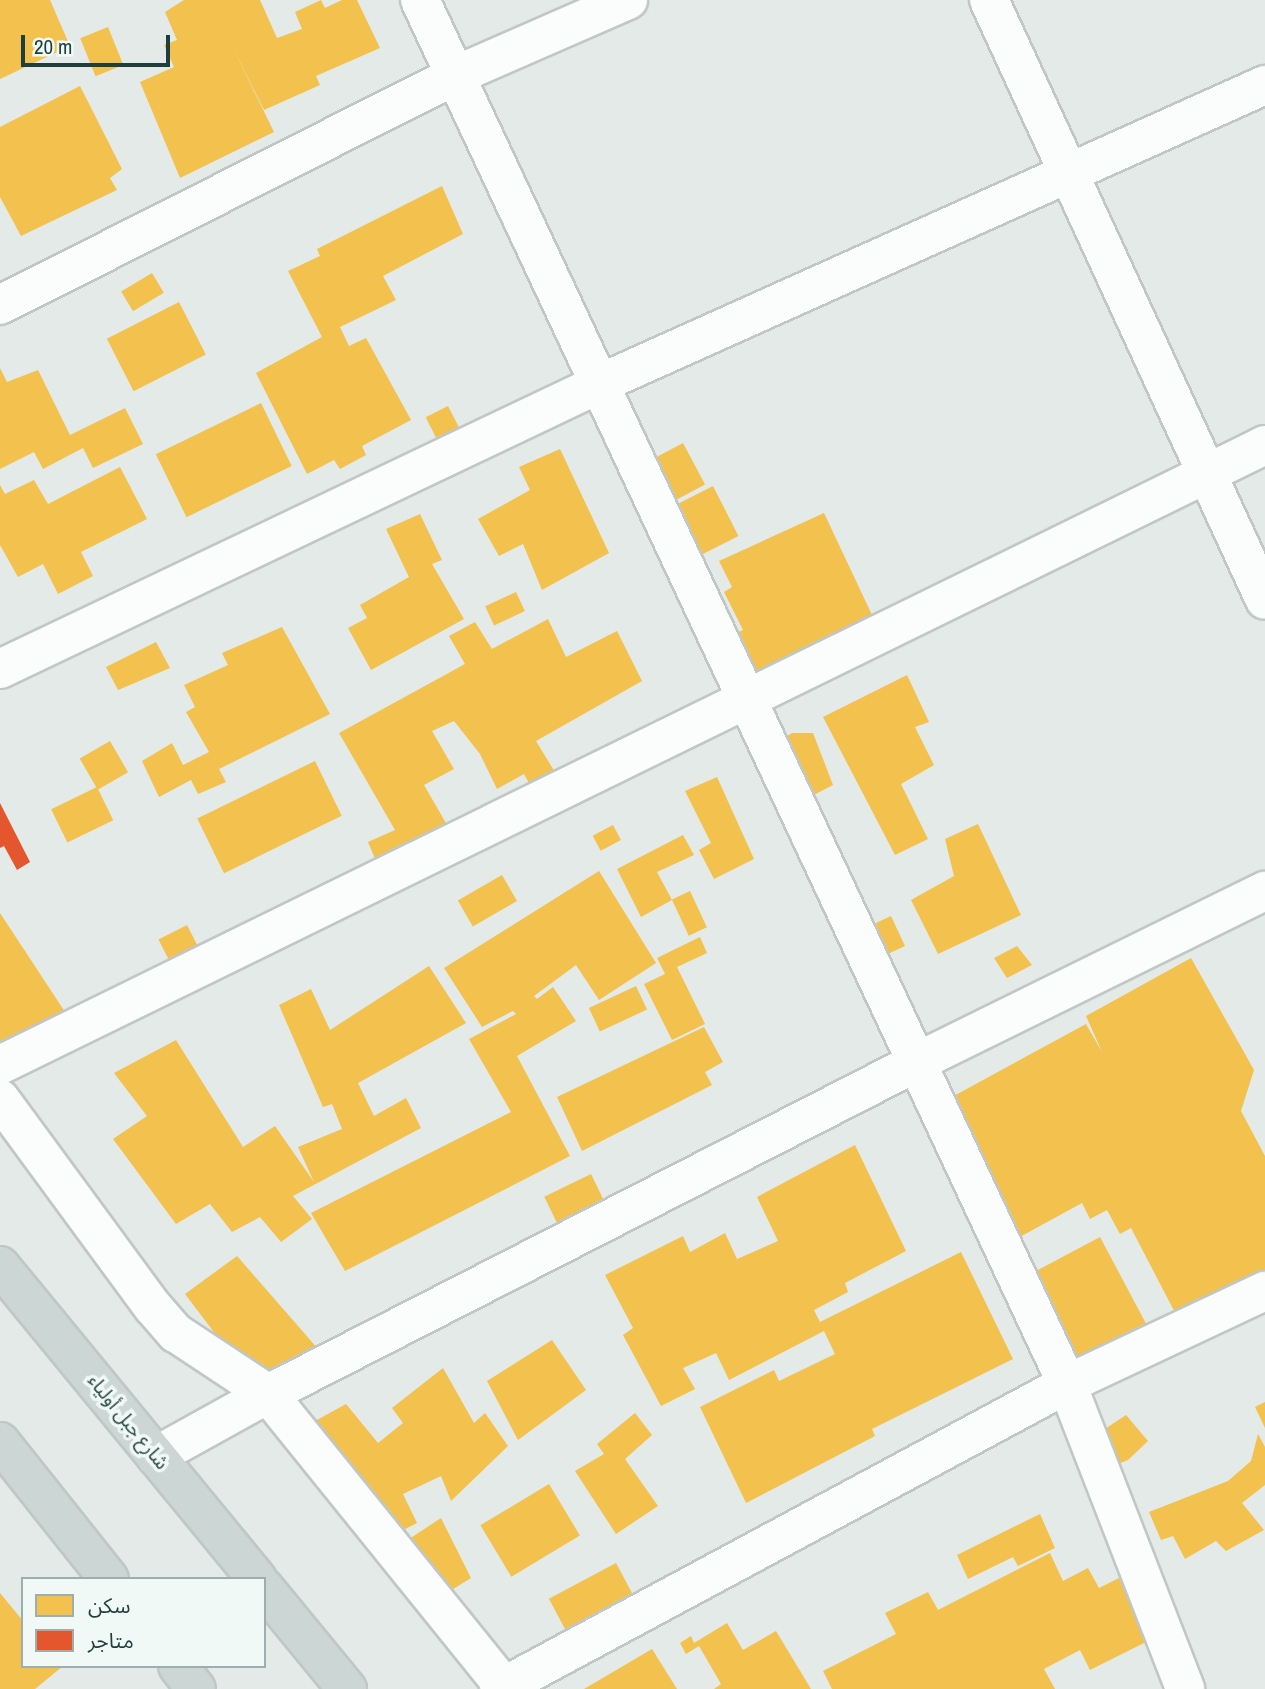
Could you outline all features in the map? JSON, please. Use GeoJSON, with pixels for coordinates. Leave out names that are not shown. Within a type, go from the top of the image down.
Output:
{"type":"FeatureCollection","features":[{"type":"Feature","properties":{"kind":"main road","name":"شارع جبل أولياء"},"geometry":{"type":"LineString","coordinates":[[0,1266],[255,1577]]}},
{"type":"Feature","properties":{"kind":"main road"},"geometry":{"type":"LineString","coordinates":[[0,1443],[106,1577]]}},
{"type":"Feature","properties":{"kind":"main road"},"geometry":{"type":"LineString","coordinates":[[266,1590],[348,1689]]}},
{"type":"Feature","properties":{"kind":"main road"},"geometry":{"type":"LineString","coordinates":[[180,1668],[196,1689]]}},
{"type":"Feature","properties":{"kind":"street"},"geometry":{"type":"LineString","coordinates":[[420,0],[1067,1384],[1185,1689]]}},
{"type":"Feature","properties":{"kind":"street"},"geometry":{"type":"LineString","coordinates":[[0,305],[454,76],[628,0]]}},
{"type":"Feature","properties":{"kind":"street"},"geometry":{"type":"LineString","coordinates":[[989,0],[1065,171],[1265,600]]}},
{"type":"Feature","properties":{"kind":"street"},"geometry":{"type":"LineString","coordinates":[[0,669],[601,383],[1065,171],[1265,85]]}},
{"type":"Feature","properties":{"kind":"street"},"geometry":{"type":"LineString","coordinates":[[0,1065],[1265,445]]}},
{"type":"Feature","properties":{"kind":"street"},"geometry":{"type":"LineString","coordinates":[[156,1456],[268,1394],[918,1062],[1265,891]]}},
{"type":"Feature","properties":{"kind":"street"},"geometry":{"type":"LineString","coordinates":[[0,1099],[176,1333],[268,1394],[503,1688],[1067,1384],[1265,1292]]}},
{"type":"Feature","properties":{"kind":"building: سكن"},"geometry":{"type":"Polygon","coordinates":[[[0,0],[50,0],[70,46],[0,79],[0,0]]]}},
{"type":"Feature","properties":{"kind":"building: سكن"},"geometry":{"type":"Polygon","coordinates":[[[184,0],[260,0],[277,38],[302,29],[295,12],[321,0],[325,8],[342,0],[357,0],[380,48],[316,76],[320,85],[264,110],[230,42],[274,132],[180,178],[140,82],[174,67],[164,45],[177,40],[165,12],[184,0]]]}},
{"type":"Feature","properties":{"kind":"building: سكن"},"geometry":{"type":"Polygon","coordinates":[[[108,27],[123,65],[96,76],[80,38],[108,27]]]}},
{"type":"Feature","properties":{"kind":"building: سكن"},"geometry":{"type":"Polygon","coordinates":[[[80,86],[122,169],[110,178],[117,190],[21,236],[0,197],[0,127],[80,86]]]}},
{"type":"Feature","properties":{"kind":"building: سكن"},"geometry":{"type":"Polygon","coordinates":[[[442,186],[463,234],[383,276],[396,300],[340,327],[349,346],[366,338],[411,420],[362,446],[366,455],[340,469],[334,460],[307,474],[256,373],[322,337],[288,271],[320,256],[317,249],[442,186]]]}},
{"type":"Feature","properties":{"kind":"building: سكن"},"geometry":{"type":"Polygon","coordinates":[[[152,273],[164,293],[133,311],[121,292],[152,273]]]}},
{"type":"Feature","properties":{"kind":"building: سكن"},"geometry":{"type":"Polygon","coordinates":[[[179,302],[206,355],[134,391],[107,339],[179,302]]]}},
{"type":"Feature","properties":{"kind":"building: سكن"},"geometry":{"type":"Polygon","coordinates":[[[0,368],[7,382],[38,370],[70,435],[125,408],[143,444],[93,468],[83,448],[43,469],[34,452],[0,469],[0,368]]]}},
{"type":"Feature","properties":{"kind":"building: سكن"},"geometry":{"type":"Polygon","coordinates":[[[261,403],[292,466],[187,517],[156,454],[261,403]]]}},
{"type":"Feature","properties":{"kind":"building: سكن"},"geometry":{"type":"Polygon","coordinates":[[[448,406],[461,432],[439,443],[426,417],[448,406]]]}},
{"type":"Feature","properties":{"kind":"building: سكن"},"geometry":{"type":"Polygon","coordinates":[[[683,443],[705,484],[654,512],[632,470],[683,443]]]}},
{"type":"Feature","properties":{"kind":"building: سكن"},"geometry":{"type":"Polygon","coordinates":[[[560,449],[609,553],[542,590],[523,544],[499,556],[478,519],[530,490],[519,467],[560,449]]]}},
{"type":"Feature","properties":{"kind":"building: سكن"},"geometry":{"type":"Polygon","coordinates":[[[120,467],[147,519],[81,552],[93,576],[58,594],[43,564],[18,577],[0,545],[0,485],[5,494],[34,480],[48,504],[120,467]]]}},
{"type":"Feature","properties":{"kind":"building: سكن"},"geometry":{"type":"Polygon","coordinates":[[[713,486],[738,536],[686,563],[660,513],[713,486]]]}},
{"type":"Feature","properties":{"kind":"building: سكن"},"geometry":{"type":"Polygon","coordinates":[[[824,513],[881,634],[739,699],[713,644],[743,630],[724,592],[732,587],[719,561],[824,513]]]}},
{"type":"Feature","properties":{"kind":"building: سكن"},"geometry":{"type":"Polygon","coordinates":[[[420,514],[442,560],[432,564],[464,619],[371,670],[348,628],[367,618],[360,605],[409,577],[386,529],[420,514]]]}},
{"type":"Feature","properties":{"kind":"building: سكن"},"geometry":{"type":"Polygon","coordinates":[[[516,592],[525,611],[494,625],[485,606],[516,592]]]}},
{"type":"Feature","properties":{"kind":"building: سكن"},"geometry":{"type":"Polygon","coordinates":[[[548,619],[566,657],[617,631],[642,681],[536,741],[564,787],[538,800],[524,774],[497,789],[480,754],[454,721],[432,731],[454,769],[424,785],[454,837],[381,873],[368,842],[395,830],[339,733],[465,664],[449,636],[475,622],[492,649],[548,619]]]}},
{"type":"Feature","properties":{"kind":"building: سكن"},"geometry":{"type":"Polygon","coordinates":[[[282,627],[330,714],[219,769],[226,782],[198,794],[191,780],[159,797],[142,761],[172,743],[183,765],[209,752],[186,712],[195,707],[184,685],[228,665],[222,653],[282,627]]]}},
{"type":"Feature","properties":{"kind":"building: سكن"},"geometry":{"type":"Polygon","coordinates":[[[156,642],[170,668],[118,690],[106,667],[156,642]]]}},
{"type":"Feature","properties":{"kind":"building: سكن"},"geometry":{"type":"Polygon","coordinates":[[[907,675],[929,722],[915,727],[934,765],[901,784],[928,839],[895,855],[823,717],[907,675]]]}},
{"type":"Feature","properties":{"kind":"building: سكن"},"geometry":{"type":"Polygon","coordinates":[[[792,733],[813,733],[833,785],[796,804],[770,747],[792,733]]]}},
{"type":"Feature","properties":{"kind":"building: سكن"},"geometry":{"type":"Polygon","coordinates":[[[110,741],[128,772],[98,790],[80,758],[110,741]]]}},
{"type":"Feature","properties":{"kind":"building: سكن"},"geometry":{"type":"Polygon","coordinates":[[[315,761],[342,816],[224,873],[197,818],[315,761]]]}},
{"type":"Feature","properties":{"kind":"building: سكن"},"geometry":{"type":"Polygon","coordinates":[[[717,777],[754,859],[714,879],[699,850],[711,843],[685,791],[717,777]]]}},
{"type":"Feature","properties":{"kind":"building: سكن"},"geometry":{"type":"Polygon","coordinates":[[[97,787],[113,820],[67,843],[51,809],[97,787]]]}},
{"type":"Feature","properties":{"kind":"building: سكن"},"geometry":{"type":"Polygon","coordinates":[[[978,824],[1021,915],[938,954],[911,900],[954,876],[945,839],[978,824]]]}},
{"type":"Feature","properties":{"kind":"building: سكن"},"geometry":{"type":"Polygon","coordinates":[[[613,825],[621,840],[601,851],[593,836],[613,825]]]}},
{"type":"Feature","properties":{"kind":"building: سكن"},"geometry":{"type":"Polygon","coordinates":[[[683,835],[694,855],[657,872],[672,900],[641,917],[617,869],[683,835]]]}},
{"type":"Feature","properties":{"kind":"building: سكن"},"geometry":{"type":"Polygon","coordinates":[[[599,871],[656,963],[599,1000],[576,965],[534,996],[537,999],[553,987],[576,1021],[517,1056],[570,1156],[345,1271],[311,1213],[511,1112],[469,1039],[516,1014],[513,1011],[482,1027],[444,968],[599,871]]]}},
{"type":"Feature","properties":{"kind":"building: سكن"},"geometry":{"type":"Polygon","coordinates":[[[502,875],[517,901],[473,926],[458,900],[502,875]]]}},
{"type":"Feature","properties":{"kind":"building: سكن"},"geometry":{"type":"Polygon","coordinates":[[[690,891],[707,927],[689,936],[672,899],[690,891]]]}},
{"type":"Feature","properties":{"kind":"building: سكن"},"geometry":{"type":"Polygon","coordinates":[[[0,913],[69,1018],[0,1052],[0,913]]]}},
{"type":"Feature","properties":{"kind":"building: سكن"},"geometry":{"type":"Polygon","coordinates":[[[891,916],[905,946],[875,960],[861,930],[891,916]]]}},
{"type":"Feature","properties":{"kind":"building: سكن"},"geometry":{"type":"Polygon","coordinates":[[[187,925],[202,955],[174,970],[158,940],[187,925]]]}},
{"type":"Feature","properties":{"kind":"building: سكن"},"geometry":{"type":"Polygon","coordinates":[[[700,937],[707,953],[677,967],[705,1024],[672,1040],[644,984],[665,974],[657,958],[700,937]]]}},
{"type":"Feature","properties":{"kind":"building: سكن"},"geometry":{"type":"Polygon","coordinates":[[[1017,946],[1032,965],[1007,978],[994,958],[1017,946]]]}},
{"type":"Feature","properties":{"kind":"building: سكن"},"geometry":{"type":"Polygon","coordinates":[[[1191,958],[1254,1070],[1241,1111],[1265,1156],[1265,1282],[1182,1326],[1131,1228],[1120,1234],[1107,1210],[1090,1219],[1082,1203],[1014,1240],[939,1104],[1086,1024],[1102,1052],[1086,1016],[1191,958]]]}},
{"type":"Feature","properties":{"kind":"building: سكن"},"geometry":{"type":"Polygon","coordinates":[[[429,966],[466,1023],[358,1083],[374,1116],[406,1098],[421,1128],[293,1196],[312,1219],[281,1242],[260,1217],[232,1232],[210,1204],[176,1224],[113,1139],[147,1116],[114,1073],[176,1040],[243,1147],[275,1126],[314,1182],[298,1147],[342,1129],[332,1104],[323,1107],[279,1005],[311,989],[330,1030],[429,966]]]}},
{"type":"Feature","properties":{"kind":"building: سكن"},"geometry":{"type":"Polygon","coordinates":[[[636,986],[647,1010],[600,1032],[589,1008],[636,986]]]}},
{"type":"Feature","properties":{"kind":"building: سكن"},"geometry":{"type":"Polygon","coordinates":[[[704,1027],[723,1062],[705,1072],[712,1085],[582,1151],[557,1097],[704,1027]]]}},
{"type":"Feature","properties":{"kind":"building: سكن"},"geometry":{"type":"Polygon","coordinates":[[[855,1145],[906,1251],[845,1283],[848,1292],[814,1310],[820,1322],[961,1252],[1013,1359],[872,1429],[875,1436],[746,1503],[700,1407],[774,1370],[779,1381],[835,1354],[824,1331],[729,1380],[716,1353],[683,1368],[695,1389],[661,1406],[623,1335],[633,1328],[605,1275],[683,1236],[690,1252],[725,1233],[737,1259],[778,1241],[757,1197],[855,1145]]]}},
{"type":"Feature","properties":{"kind":"building: سكن"},"geometry":{"type":"Polygon","coordinates":[[[591,1174],[610,1213],[563,1235],[544,1197],[591,1174]]]}},
{"type":"Feature","properties":{"kind":"building: سكن"},"geometry":{"type":"Polygon","coordinates":[[[1100,1237],[1153,1336],[1054,1388],[1001,1290],[1100,1237]]]}},
{"type":"Feature","properties":{"kind":"building: سكن"},"geometry":{"type":"Polygon","coordinates":[[[237,1256],[325,1357],[261,1394],[185,1294],[237,1256]]]}},
{"type":"Feature","properties":{"kind":"building: سكن"},"geometry":{"type":"Polygon","coordinates":[[[552,1340],[586,1390],[518,1440],[487,1381],[552,1340]]]}},
{"type":"Feature","properties":{"kind":"building: سكن"},"geometry":{"type":"Polygon","coordinates":[[[443,1368],[474,1423],[485,1413],[508,1446],[451,1501],[441,1476],[403,1494],[417,1523],[386,1539],[306,1426],[346,1404],[378,1443],[403,1423],[392,1408],[443,1368]]]}},
{"type":"Feature","properties":{"kind":"building: سكن"},"geometry":{"type":"Polygon","coordinates":[[[1265,1402],[1265,1428],[1255,1407],[1265,1402]]]}},
{"type":"Feature","properties":{"kind":"building: سكن"},"geometry":{"type":"Polygon","coordinates":[[[635,1413],[652,1435],[625,1459],[658,1506],[616,1534],[575,1471],[604,1454],[597,1444],[635,1413]]]}},
{"type":"Feature","properties":{"kind":"building: سكن"},"geometry":{"type":"Polygon","coordinates":[[[1126,1415],[1148,1441],[1128,1460],[1108,1468],[1090,1439],[1126,1415]]]}},
{"type":"Feature","properties":{"kind":"building: سكن"},"geometry":{"type":"Polygon","coordinates":[[[1258,1434],[1265,1447],[1265,1485],[1242,1503],[1264,1530],[1226,1551],[1216,1541],[1185,1559],[1173,1536],[1161,1540],[1149,1512],[1228,1481],[1251,1461],[1258,1434]]]}},
{"type":"Feature","properties":{"kind":"building: سكن"},"geometry":{"type":"Polygon","coordinates":[[[549,1484],[580,1535],[511,1577],[480,1525],[549,1484]]]}},
{"type":"Feature","properties":{"kind":"building: سكن"},"geometry":{"type":"Polygon","coordinates":[[[1040,1514],[1055,1548],[1018,1566],[1013,1557],[968,1579],[957,1555],[1040,1514]]]}},
{"type":"Feature","properties":{"kind":"building: سكن"},"geometry":{"type":"Polygon","coordinates":[[[441,1518],[471,1578],[424,1607],[403,1543],[441,1518]]]}},
{"type":"Feature","properties":{"kind":"building: سكن"},"geometry":{"type":"Polygon","coordinates":[[[1050,1553],[1063,1581],[1088,1568],[1099,1588],[1119,1578],[1150,1640],[1090,1670],[1080,1650],[1044,1669],[1055,1689],[832,1689],[823,1671],[896,1634],[885,1613],[928,1592],[938,1610],[1050,1553]]]}},
{"type":"Feature","properties":{"kind":"building: سكن"},"geometry":{"type":"Polygon","coordinates":[[[616,1563],[634,1597],[567,1632],[549,1599],[616,1563]]]}},
{"type":"Feature","properties":{"kind":"building: سكن"},"geometry":{"type":"Polygon","coordinates":[[[0,1593],[21,1619],[21,1668],[61,1668],[35,1689],[0,1689],[0,1593]]]}},
{"type":"Feature","properties":{"kind":"building: سكن"},"geometry":{"type":"Polygon","coordinates":[[[727,1623],[743,1650],[776,1631],[811,1689],[714,1689],[721,1684],[699,1646],[686,1654],[680,1643],[691,1636],[694,1643],[727,1623]]]}},
{"type":"Feature","properties":{"kind":"building: سكن"},"geometry":{"type":"Polygon","coordinates":[[[652,1649],[677,1689],[584,1689],[652,1649]]]}},
{"type":"Feature","properties":{"kind":"building: متاجر"},"geometry":{"type":"Polygon","coordinates":[[[0,803],[30,862],[17,870],[4,846],[0,848],[0,803]]]}}]}
